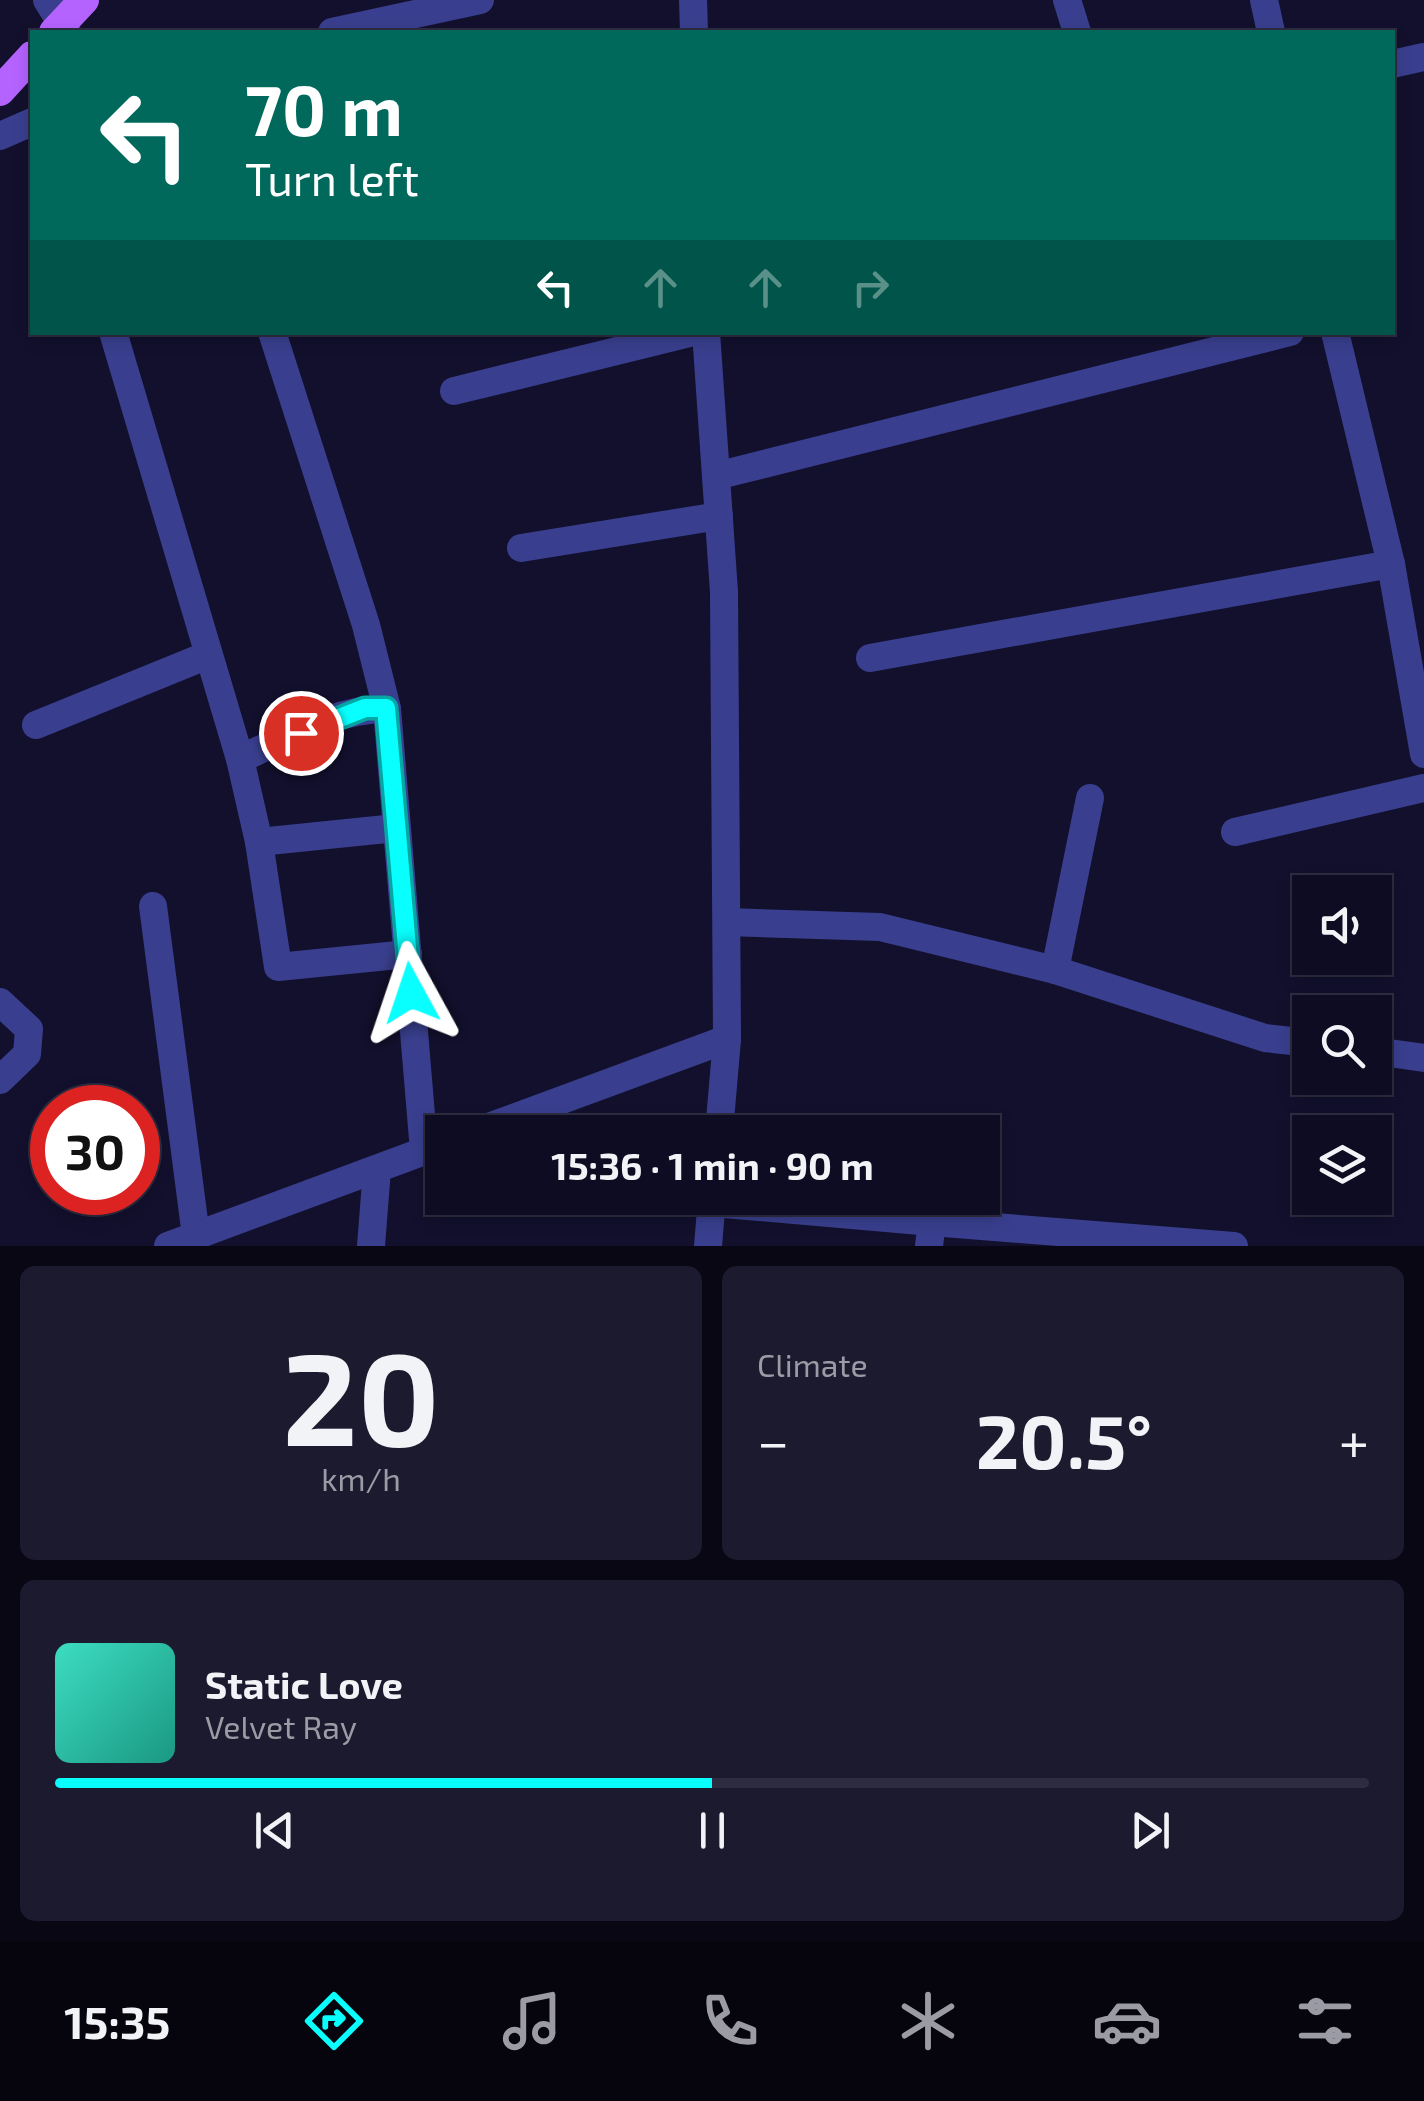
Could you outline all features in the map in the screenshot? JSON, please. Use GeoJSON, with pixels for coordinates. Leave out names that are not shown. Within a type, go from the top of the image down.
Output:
{"type":"FeatureCollection","features":[{"type":"Feature","properties":{"kind":"main road"},"geometry":{"type":"LineString","coordinates":[[58,22],[84,0]]}},
{"type":"Feature","properties":{"kind":"main road"},"geometry":{"type":"LineString","coordinates":[[0,91],[30,58]]}},
{"type":"Feature","properties":{"kind":"street"},"geometry":{"type":"LineString","coordinates":[[694,0],[694,30]]}},
{"type":"Feature","properties":{"kind":"street"},"geometry":{"type":"LineString","coordinates":[[1067,0],[1075,30]]}},
{"type":"Feature","properties":{"kind":"street"},"geometry":{"type":"LineString","coordinates":[[1264,0],[1271,30]]}},
{"type":"Feature","properties":{"kind":"street"},"geometry":{"type":"LineString","coordinates":[[346,30],[467,12]]}},
{"type":"Feature","properties":{"kind":"street"},"geometry":{"type":"LineString","coordinates":[[58,22],[87,30]]}},
{"type":"Feature","properties":{"kind":"street"},"geometry":{"type":"LineString","coordinates":[[1395,63],[1424,58]]}},
{"type":"Feature","properties":{"kind":"street"},"geometry":{"type":"LineString","coordinates":[[0,136],[30,123]]}},
{"type":"Feature","properties":{"kind":"street"},"geometry":{"type":"LineString","coordinates":[[114,335],[240,760],[259,842],[278,967],[408,954]]}},
{"type":"Feature","properties":{"kind":"street"},"geometry":{"type":"LineString","coordinates":[[273,335],[366,625],[386,708],[408,954],[429,1115]]}},
{"type":"Feature","properties":{"kind":"street"},"geometry":{"type":"LineString","coordinates":[[454,391],[682,335]]}},
{"type":"Feature","properties":{"kind":"street"},"geometry":{"type":"LineString","coordinates":[[706,335],[724,592],[728,1039],[720,1115]]}},
{"type":"Feature","properties":{"kind":"street"},"geometry":{"type":"LineString","coordinates":[[716,476],[1278,335]]}},
{"type":"Feature","properties":{"kind":"street"},"geometry":{"type":"LineString","coordinates":[[1335,335],[1391,564],[1424,754]]}},
{"type":"Feature","properties":{"kind":"street"},"geometry":{"type":"LineString","coordinates":[[521,548],[718,516]]}},
{"type":"Feature","properties":{"kind":"street"},"geometry":{"type":"LineString","coordinates":[[870,658],[1391,564]]}},
{"type":"Feature","properties":{"kind":"street"},"geometry":{"type":"LineString","coordinates":[[36,725],[208,655]]}},
{"type":"Feature","properties":{"kind":"street"},"geometry":{"type":"LineString","coordinates":[[240,760],[331,719],[365,708],[386,708]]}},
{"type":"Feature","properties":{"kind":"street"},"geometry":{"type":"LineString","coordinates":[[1235,832],[1424,788]]}},
{"type":"Feature","properties":{"kind":"street"},"geometry":{"type":"LineString","coordinates":[[1055,970],[1090,798]]}},
{"type":"Feature","properties":{"kind":"street"},"geometry":{"type":"LineString","coordinates":[[259,842],[396,828]]}},
{"type":"Feature","properties":{"kind":"street"},"geometry":{"type":"LineString","coordinates":[[153,906],[196,1236]]}},
{"type":"Feature","properties":{"kind":"street"},"geometry":{"type":"LineString","coordinates":[[726,922],[880,927],[1055,970],[1265,1038],[1292,1041]]}},
{"type":"Feature","properties":{"kind":"street"},"geometry":{"type":"LineString","coordinates":[[0,1002],[29,1029],[27,1054],[0,1080]]}},
{"type":"Feature","properties":{"kind":"street"},"geometry":{"type":"LineString","coordinates":[[521,1115],[728,1039]]}},
{"type":"Feature","properties":{"kind":"street"},"geometry":{"type":"LineString","coordinates":[[1392,1054],[1424,1058]]}},
{"type":"Feature","properties":{"kind":"street"},"geometry":{"type":"LineString","coordinates":[[168,1246],[425,1151]]}},
{"type":"Feature","properties":{"kind":"street"},"geometry":{"type":"LineString","coordinates":[[371,1246],[377,1169]]}},
{"type":"Feature","properties":{"kind":"street"},"geometry":{"type":"LineString","coordinates":[[708,1246],[711,1215]]}},
{"type":"Feature","properties":{"kind":"street"},"geometry":{"type":"LineString","coordinates":[[808,1215],[930,1234],[1234,1246]]}},
{"type":"Feature","properties":{"kind":"route"},"geometry":{"type":"LineString","coordinates":[[301,733],[365,708],[386,708],[411,993]]}}]}
